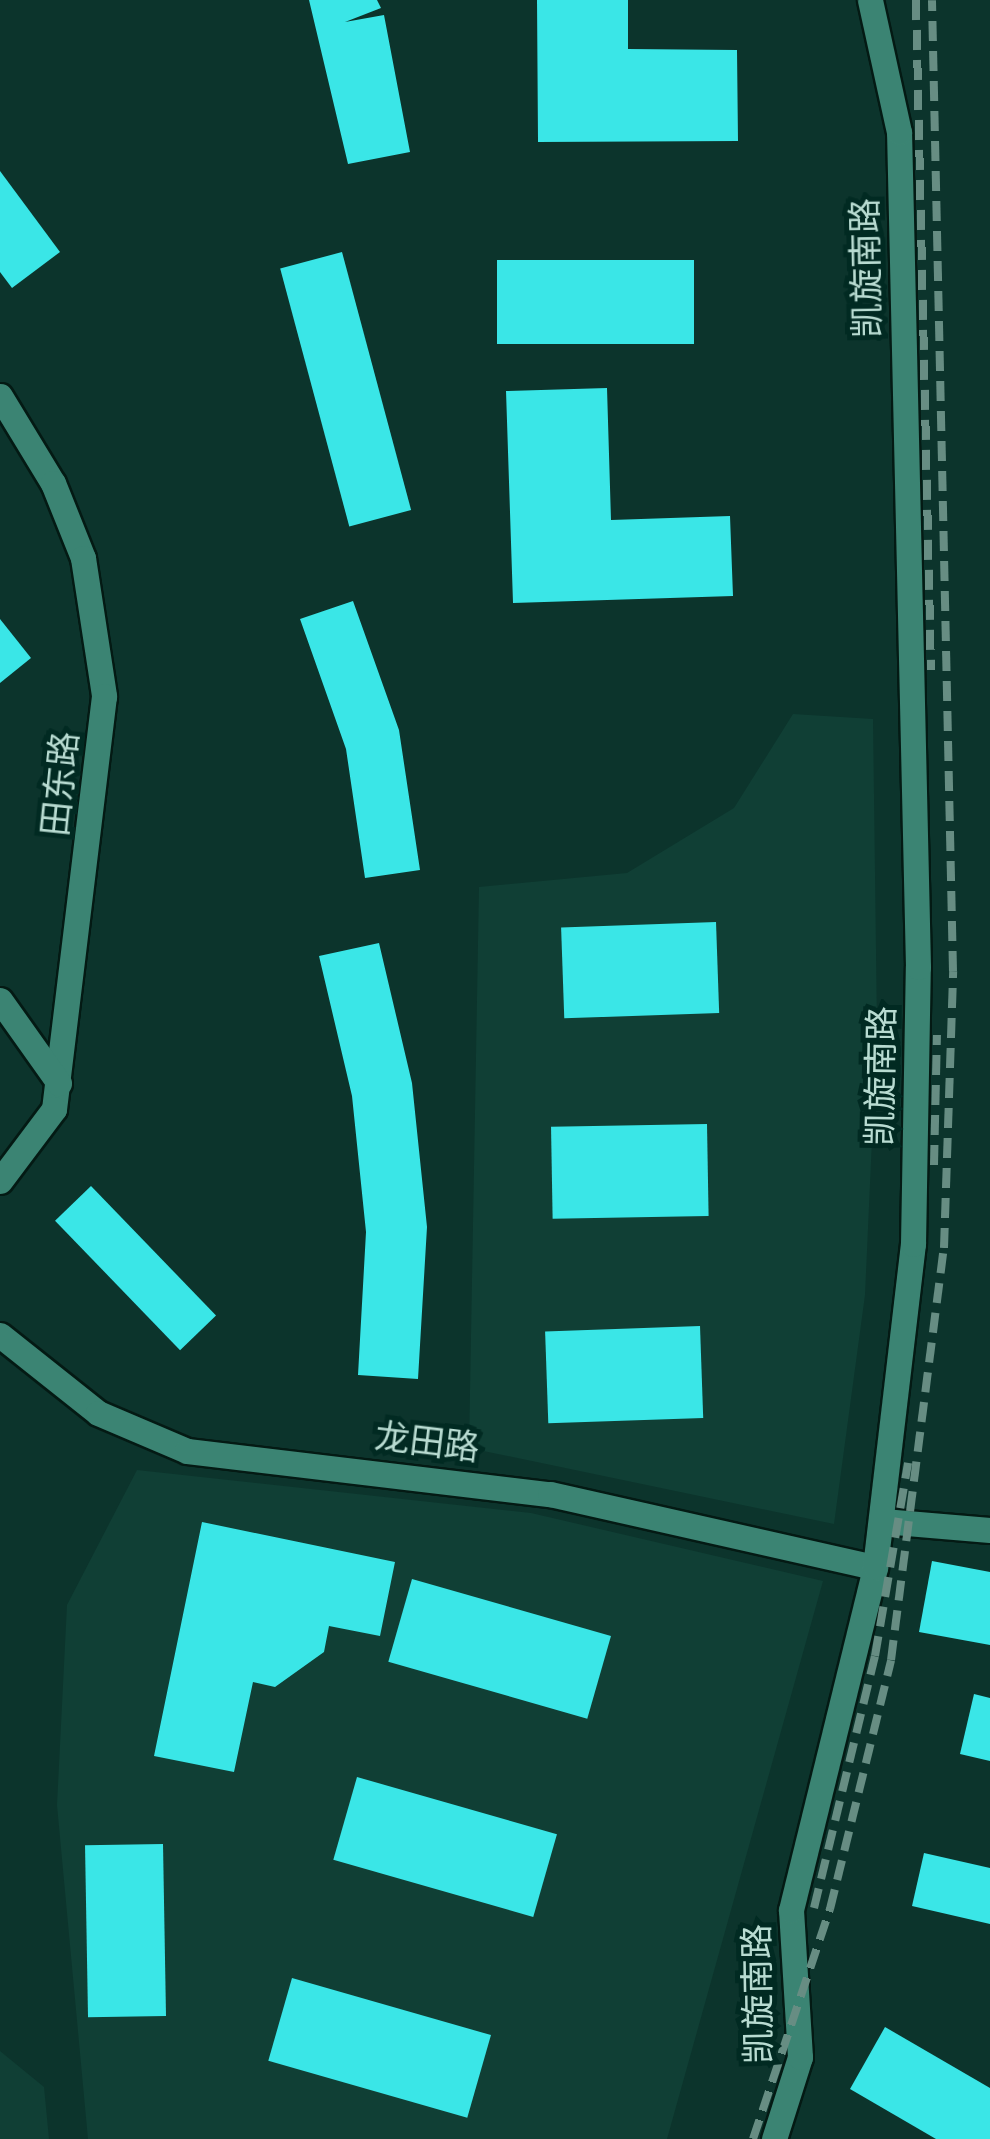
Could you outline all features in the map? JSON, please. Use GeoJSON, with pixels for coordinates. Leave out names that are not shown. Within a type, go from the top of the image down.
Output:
{"type":"FeatureCollection","features":[{"type":"Feature","properties":{"kind":"street","name":"凯旋南路"},"geometry":{"type":"LineString","coordinates":[[774,2139],[800,2057],[792,1910],[875,1567],[913,1244],[918,968],[899,132],[870,0]]}},
{"type":"Feature","properties":{"kind":"street","name":"田东路"},"geometry":{"type":"LineString","coordinates":[[0,396],[53,483],[99,627],[102,749],[59,1082],[45,1131],[0,1181]]}},
{"type":"Feature","properties":{"kind":"street"},"geometry":{"type":"LineString","coordinates":[[0,1000],[59,1082]]}},
{"type":"Feature","properties":{"kind":"street","name":"龙田路"},"geometry":{"type":"LineString","coordinates":[[0,1336],[98,1413],[188,1451],[550,1494],[875,1567]]}},
{"type":"Feature","properties":{"kind":"street"},"geometry":{"type":"LineString","coordinates":[[883,1520],[990,1530]]}},
{"type":"Feature","properties":{"kind":"shaded area"},"geometry":{"type":"Polygon","coordinates":[[[793,714],[873,719],[877,1028],[865,1295],[834,1524],[469,1448],[479,887],[627,873],[734,808],[793,714]]]}},
{"type":"Feature","properties":{"kind":"shaded area"},"geometry":{"type":"Polygon","coordinates":[[[137,1470],[531,1513],[823,1581],[667,2139],[88,2139],[57,1805],[67,1605],[137,1470]]]}},
{"type":"Feature","properties":{"kind":"shaded area"},"geometry":{"type":"Polygon","coordinates":[[[0,2051],[44,2087],[49,2139],[0,2139],[0,2051]]]}},
{"type":"Feature","properties":{"kind":"building"},"geometry":{"type":"Polygon","coordinates":[[[309,0],[377,0],[381,8],[345,22],[384,15],[410,152],[348,164],[309,0]]]}},
{"type":"Feature","properties":{"kind":"building"},"geometry":{"type":"Polygon","coordinates":[[[537,0],[628,0],[628,49],[737,50],[738,141],[538,142],[537,0]]]}},
{"type":"Feature","properties":{"kind":"building"},"geometry":{"type":"Polygon","coordinates":[[[0,171],[60,252],[12,288],[0,272],[0,171]]]}},
{"type":"Feature","properties":{"kind":"building"},"geometry":{"type":"Polygon","coordinates":[[[342,252],[411,510],[349,526],[280,269],[342,252]]]}},
{"type":"Feature","properties":{"kind":"building"},"geometry":{"type":"Polygon","coordinates":[[[497,260],[694,260],[694,344],[497,344],[497,260]]]}},
{"type":"Feature","properties":{"kind":"building"},"geometry":{"type":"Polygon","coordinates":[[[607,388],[611,520],[730,516],[733,596],[513,603],[506,391],[607,388]]]}},
{"type":"Feature","properties":{"kind":"building"},"geometry":{"type":"Polygon","coordinates":[[[353,601],[399,730],[420,870],[365,878],[346,749],[300,619],[353,601]]]}},
{"type":"Feature","properties":{"kind":"building"},"geometry":{"type":"Polygon","coordinates":[[[0,619],[31,658],[0,683],[0,619]]]}},
{"type":"Feature","properties":{"kind":"building"},"geometry":{"type":"Polygon","coordinates":[[[716,922],[719,1013],[564,1018],[561,927],[716,922]]]}},
{"type":"Feature","properties":{"kind":"building"},"geometry":{"type":"Polygon","coordinates":[[[379,943],[412,1083],[427,1227],[418,1379],[358,1375],[366,1232],[352,1096],[319,956],[379,943]]]}},
{"type":"Feature","properties":{"kind":"building"},"geometry":{"type":"Polygon","coordinates":[[[707,1124],[709,1216],[553,1219],[551,1127],[707,1124]]]}},
{"type":"Feature","properties":{"kind":"building"},"geometry":{"type":"Polygon","coordinates":[[[91,1186],[216,1315],[180,1350],[55,1221],[91,1186]]]}},
{"type":"Feature","properties":{"kind":"building"},"geometry":{"type":"Polygon","coordinates":[[[700,1326],[703,1418],[548,1423],[545,1331],[700,1326]]]}},
{"type":"Feature","properties":{"kind":"building"},"geometry":{"type":"Polygon","coordinates":[[[202,1522],[395,1562],[380,1636],[329,1626],[324,1652],[275,1687],[253,1682],[234,1772],[154,1756],[202,1522]]]}},
{"type":"Feature","properties":{"kind":"building"},"geometry":{"type":"Polygon","coordinates":[[[932,1561],[990,1572],[990,1645],[919,1632],[932,1561]]]}},
{"type":"Feature","properties":{"kind":"building"},"geometry":{"type":"Polygon","coordinates":[[[412,1579],[611,1636],[587,1719],[388,1662],[412,1579]]]}},
{"type":"Feature","properties":{"kind":"building"},"geometry":{"type":"Polygon","coordinates":[[[974,1694],[990,1698],[990,1761],[960,1754],[974,1694]]]}},
{"type":"Feature","properties":{"kind":"building"},"geometry":{"type":"Polygon","coordinates":[[[357,1777],[557,1834],[533,1917],[333,1860],[357,1777]]]}},
{"type":"Feature","properties":{"kind":"building"},"geometry":{"type":"Polygon","coordinates":[[[163,1844],[166,2016],[88,2017],[85,1845],[163,1844]]]}},
{"type":"Feature","properties":{"kind":"building"},"geometry":{"type":"Polygon","coordinates":[[[924,1853],[990,1868],[990,1924],[912,1906],[924,1853]]]}},
{"type":"Feature","properties":{"kind":"building"},"geometry":{"type":"Polygon","coordinates":[[[292,1978],[491,2035],[467,2118],[268,2061],[292,1978]]]}},
{"type":"Feature","properties":{"kind":"building"},"geometry":{"type":"Polygon","coordinates":[[[885,2027],[990,2088],[990,2139],[936,2139],[850,2089],[885,2027]]]}},
{"type":"Feature","properties":{"kind":"railway"},"geometry":{"type":"LineString","coordinates":[[916,0],[931,670]]}},
{"type":"Feature","properties":{"kind":"railway"},"geometry":{"type":"LineString","coordinates":[[753,2139],[830,1909],[891,1660],[944,1248],[953,971],[932,0]]}},
{"type":"Feature","properties":{"kind":"railway"},"geometry":{"type":"LineString","coordinates":[[934,1165],[937,1035]]}},
{"type":"Feature","properties":{"kind":"railway"},"geometry":{"type":"LineString","coordinates":[[814,1908],[875,1656],[908,1463]]}}]}
